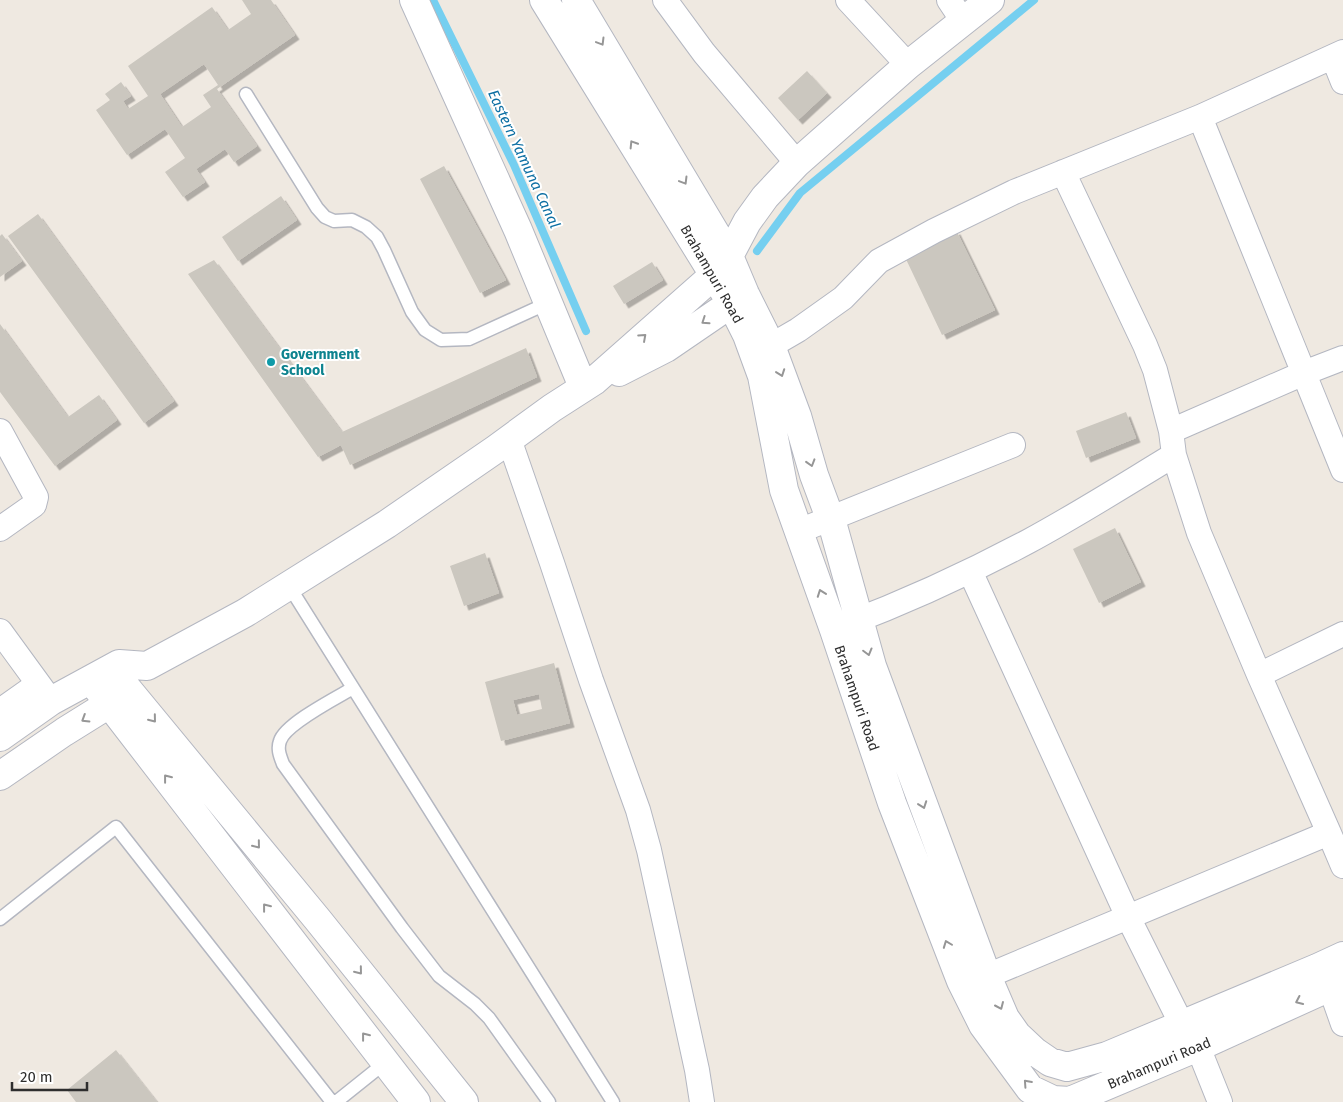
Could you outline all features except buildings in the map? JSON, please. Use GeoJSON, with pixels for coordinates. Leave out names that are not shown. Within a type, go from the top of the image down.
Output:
{"type":"FeatureCollection","features":[{"type":"Feature","properties":{"kind":"street"},"geometry":{"type":"LineString","coordinates":[[414,0],[518,230],[548,303],[589,384]]}},
{"type":"Feature","properties":{"kind":"street","name":"Brahampuri Road"},"geometry":{"type":"LineString","coordinates":[[544,0],[722,266]]}},
{"type":"Feature","properties":{"kind":"street","name":"Brahampuri Road"},"geometry":{"type":"LineString","coordinates":[[576,0],[722,266],[762,351],[796,416],[829,519],[872,666],[987,976],[1005,1018],[1017,1035],[1034,1051],[1050,1062],[1067,1067],[1107,1056],[1343,956]]}},
{"type":"Feature","properties":{"kind":"street"},"geometry":{"type":"LineString","coordinates":[[665,0],[704,53],[798,162]]}},
{"type":"Feature","properties":{"kind":"street"},"geometry":{"type":"LineString","coordinates":[[848,0],[908,65]]}},
{"type":"Feature","properties":{"kind":"street"},"geometry":{"type":"LineString","coordinates":[[0,711],[44,693],[101,674],[119,664],[147,666],[245,614],[387,524],[589,384],[722,266],[747,222],[765,197],[798,162],[908,65],[956,11],[990,0]]}},
{"type":"Feature","properties":{"kind":"street"},"geometry":{"type":"LineString","coordinates":[[762,351],[798,330],[843,298],[879,261],[1014,192],[1200,117],[1338,54],[1343,82]]}},
{"type":"Feature","properties":{"kind":"street"},"geometry":{"type":"LineString","coordinates":[[1200,117],[1343,470]]}},
{"type":"Feature","properties":{"kind":"street"},"geometry":{"type":"LineString","coordinates":[[1063,172],[1145,345],[1155,370],[1171,431],[1174,455],[1199,533],[1343,866]]}},
{"type":"Feature","properties":{"kind":"street"},"geometry":{"type":"LineString","coordinates":[[589,384],[624,370],[666,348],[738,299]]}},
{"type":"Feature","properties":{"kind":"street","name":"Brahampuri Road"},"geometry":{"type":"LineString","coordinates":[[762,351],[762,376],[784,490],[896,812],[961,982],[983,1025],[1030,1089],[1053,1100],[1070,1102],[1198,1047],[1336,984]]}},
{"type":"Feature","properties":{"kind":"street"},"geometry":{"type":"LineString","coordinates":[[1171,431],[1343,358]]}},
{"type":"Feature","properties":{"kind":"street"},"geometry":{"type":"LineString","coordinates":[[0,431],[36,497],[34,505],[0,529]]}},
{"type":"Feature","properties":{"kind":"street"},"geometry":{"type":"LineString","coordinates":[[509,439],[591,680],[638,810],[697,1070],[702,1102]]}},
{"type":"Feature","properties":{"kind":"street"},"geometry":{"type":"LineString","coordinates":[[799,531],[1013,445]]}},
{"type":"Feature","properties":{"kind":"street"},"geometry":{"type":"LineString","coordinates":[[834,630],[970,571],[1032,540],[1174,455]]}},
{"type":"Feature","properties":{"kind":"street"},"geometry":{"type":"LineString","coordinates":[[970,571],[1128,917],[1182,1024]]}},
{"type":"Feature","properties":{"kind":"street"},"geometry":{"type":"LineString","coordinates":[[0,631],[44,693]]}},
{"type":"Feature","properties":{"kind":"street"},"geometry":{"type":"LineString","coordinates":[[1259,675],[1343,634]]}},
{"type":"Feature","properties":{"kind":"street"},"geometry":{"type":"LineString","coordinates":[[0,776],[64,732],[137,687],[147,666]]}},
{"type":"Feature","properties":{"kind":"street"},"geometry":{"type":"LineString","coordinates":[[101,674],[318,920],[464,1102]]}},
{"type":"Feature","properties":{"kind":"street"},"geometry":{"type":"LineString","coordinates":[[0,737],[44,693]]}},
{"type":"Feature","properties":{"kind":"street"},"geometry":{"type":"LineString","coordinates":[[120,697],[416,1102]]}},
{"type":"Feature","properties":{"kind":"street"},"geometry":{"type":"LineString","coordinates":[[987,976],[1330,833]]}},
{"type":"Feature","properties":{"kind":"street"},"geometry":{"type":"LineString","coordinates":[[1336,984],[1343,1024]]}},
{"type":"Feature","properties":{"kind":"street"},"geometry":{"type":"LineString","coordinates":[[1198,1047],[1220,1102]]}},
{"type":"Feature","properties":{"kind":"street"},"geometry":{"type":"LineString","coordinates":[[1067,1067],[1070,1102]]}},
{"type":"Feature","properties":{"kind":"lane"},"geometry":{"type":"LineString","coordinates":[[246,94],[317,208],[325,217],[334,221],[352,220],[377,237],[412,312],[425,330],[441,340],[469,339],[548,303]]}},
{"type":"Feature","properties":{"kind":"lane"},"geometry":{"type":"LineString","coordinates":[[289,586],[612,1102]]}},
{"type":"Feature","properties":{"kind":"lane"},"geometry":{"type":"LineString","coordinates":[[353,688],[291,726],[280,739],[279,749],[283,764],[439,976],[475,1004],[489,1018],[549,1102]]}},
{"type":"Feature","properties":{"kind":"lane"},"geometry":{"type":"LineString","coordinates":[[0,919],[116,827],[332,1102]]}},
{"type":"Feature","properties":{"kind":"lane"},"geometry":{"type":"LineString","coordinates":[[336,1102],[386,1062]]}},
{"type":"Feature","properties":{"kind":"waterway","name":"Eastern Yamuna Canal"},"geometry":{"type":"LineString","coordinates":[[433,0],[514,165],[586,331]]}},
{"type":"Feature","properties":{"kind":"waterway"},"geometry":{"type":"LineString","coordinates":[[757,251],[800,193],[1034,0]]}},
{"type":"Feature","properties":{"kind":"place","name":"Government School"},"geometry":{"type":"Point","coordinates":[271,362]}}]}
